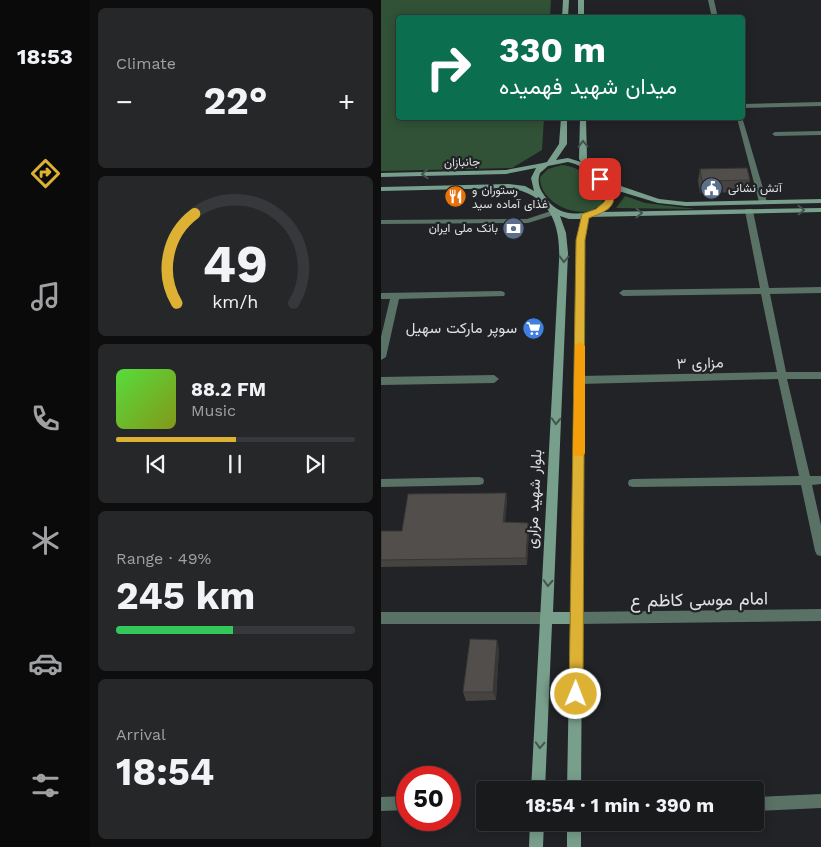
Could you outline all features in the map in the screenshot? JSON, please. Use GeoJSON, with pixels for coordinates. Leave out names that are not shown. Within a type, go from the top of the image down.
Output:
{"type":"FeatureCollection","features":[{"type":"Feature","properties":{"kind":"main road"},"geometry":{"type":"LineString","coordinates":[[565,15],[566,0]]}},
{"type":"Feature","properties":{"kind":"main road"},"geometry":{"type":"LineString","coordinates":[[581,0],[581,15]]}},
{"type":"Feature","properties":{"kind":"main road"},"geometry":{"type":"LineString","coordinates":[[564,120],[563,144],[534,177],[534,184],[540,197],[544,204],[554,212],[572,216],[748,207],[763,202],[821,201]]}},
{"type":"Feature","properties":{"kind":"main road"},"geometry":{"type":"LineString","coordinates":[[583,120],[583,159],[589,168]]}},
{"type":"Feature","properties":{"kind":"main road"},"geometry":{"type":"LineString","coordinates":[[546,164],[568,160],[583,164],[606,184],[609,190],[610,201],[606,207],[588,215]]}},
{"type":"Feature","properties":{"kind":"main road","name":"جانبازان"},"geometry":{"type":"LineString","coordinates":[[381,176],[506,172],[546,164]]}},
{"type":"Feature","properties":{"kind":"main road"},"geometry":{"type":"LineString","coordinates":[[606,184],[647,198],[669,203],[821,210]]}},
{"type":"Feature","properties":{"kind":"main road","name":"جانبازان"},"geometry":{"type":"LineString","coordinates":[[381,189],[509,186],[523,188],[540,197]]}},
{"type":"Feature","properties":{"kind":"main road","name":"بلوار شهید مزاری"},"geometry":{"type":"LineString","coordinates":[[538,781],[564,243],[562,226],[554,212]]}},
{"type":"Feature","properties":{"kind":"main road"},"geometry":{"type":"LineString","coordinates":[[574,781],[581,240],[588,215]]}},
{"type":"Feature","properties":{"kind":"main road"},"geometry":{"type":"LineString","coordinates":[[546,618],[577,618]]}},
{"type":"Feature","properties":{"kind":"main road"},"geometry":{"type":"LineString","coordinates":[[536,847],[537,831]]}},
{"type":"Feature","properties":{"kind":"main road"},"geometry":{"type":"LineString","coordinates":[[574,831],[574,847]]}},
{"type":"Feature","properties":{"kind":"street"},"geometry":{"type":"LineString","coordinates":[[711,0],[714,15]]}},
{"type":"Feature","properties":{"kind":"street"},"geometry":{"type":"LineString","coordinates":[[745,106],[821,104]]}},
{"type":"Feature","properties":{"kind":"street"},"geometry":{"type":"LineString","coordinates":[[741,120],[763,202]]}},
{"type":"Feature","properties":{"kind":"street"},"geometry":{"type":"LineString","coordinates":[[775,134],[821,133]]}},
{"type":"Feature","properties":{"kind":"street"},"geometry":{"type":"LineString","coordinates":[[748,207],[804,480],[821,551]]}},
{"type":"Feature","properties":{"kind":"street"},"geometry":{"type":"LineString","coordinates":[[381,222],[528,221],[554,212]]}},
{"type":"Feature","properties":{"kind":"street"},"geometry":{"type":"LineString","coordinates":[[623,294],[821,290]]}},
{"type":"Feature","properties":{"kind":"street"},"geometry":{"type":"LineString","coordinates":[[381,296],[501,294]]}},
{"type":"Feature","properties":{"kind":"street"},"geometry":{"type":"LineString","coordinates":[[381,357],[395,296]]}},
{"type":"Feature","properties":{"kind":"street","name":"مزاری ۳"},"geometry":{"type":"LineString","coordinates":[[580,380],[821,376]]}},
{"type":"Feature","properties":{"kind":"street"},"geometry":{"type":"LineString","coordinates":[[381,381],[494,379]]}},
{"type":"Feature","properties":{"kind":"street"},"geometry":{"type":"LineString","coordinates":[[633,483],[821,480]]}},
{"type":"Feature","properties":{"kind":"street"},"geometry":{"type":"LineString","coordinates":[[381,483],[479,481]]}},
{"type":"Feature","properties":{"kind":"street","name":"امام موسی کاظم ع"},"geometry":{"type":"LineString","coordinates":[[577,618],[821,615]]}},
{"type":"Feature","properties":{"kind":"street"},"geometry":{"type":"LineString","coordinates":[[381,618],[546,618]]}},
{"type":"Feature","properties":{"kind":"street"},"geometry":{"type":"LineString","coordinates":[[764,804],[821,801]]}},
{"type":"Feature","properties":{"kind":"street"},"geometry":{"type":"LineString","coordinates":[[381,804],[396,803]]}},
{"type":"Feature","properties":{"kind":"green space"},"geometry":{"type":"Polygon","coordinates":[[[381,0],[551,0],[550,15],[396,15],[396,120],[544,120],[542,150],[512,168],[381,171],[381,0]]]}},
{"type":"Feature","properties":{"kind":"green space"},"geometry":{"type":"Polygon","coordinates":[[[562,165],[581,171],[599,184],[605,195],[600,205],[592,210],[581,212],[569,210],[549,198],[542,188],[540,177],[548,169],[562,165]]]}},
{"type":"Feature","properties":{"kind":"green space"},"geometry":{"type":"Polygon","coordinates":[[[625,196],[645,203],[696,209],[616,208],[625,196]]]}},
{"type":"Feature","properties":{"kind":"building"},"geometry":{"type":"Polygon","coordinates":[[[747,168],[750,180],[702,181],[700,169],[747,168]]]}},
{"type":"Feature","properties":{"kind":"building"},"geometry":{"type":"Polygon","coordinates":[[[506,493],[503,522],[528,523],[526,558],[381,560],[381,531],[402,531],[408,494],[506,493]]]}},
{"type":"Feature","properties":{"kind":"building"},"geometry":{"type":"Polygon","coordinates":[[[470,639],[497,640],[493,692],[463,692],[470,639]]]}},
{"type":"Feature","properties":{"kind":"slow traffic"},"geometry":{"type":"LineString","coordinates":[[579,453],[580,346]]}},
{"type":"Feature","properties":{"kind":"place","name":"آتش نشانی"},"geometry":{"type":"Point","coordinates":[712,188]}},
{"type":"Feature","properties":{"kind":"place","name":"رستوران و غذای آماده سید"},"geometry":{"type":"Point","coordinates":[456,197]}},
{"type":"Feature","properties":{"kind":"place","name":"بانک ملی ایران"},"geometry":{"type":"Point","coordinates":[514,228]}},
{"type":"Feature","properties":{"kind":"place","name":"سوپر مارکت سهیل"},"geometry":{"type":"Point","coordinates":[533,328]}},
{"type":"Feature","properties":{"kind":"route"},"geometry":{"type":"LineString","coordinates":[[576,694],[581,240],[585,216],[606,207],[610,201],[611,194],[606,184],[600,179]]}}]}
